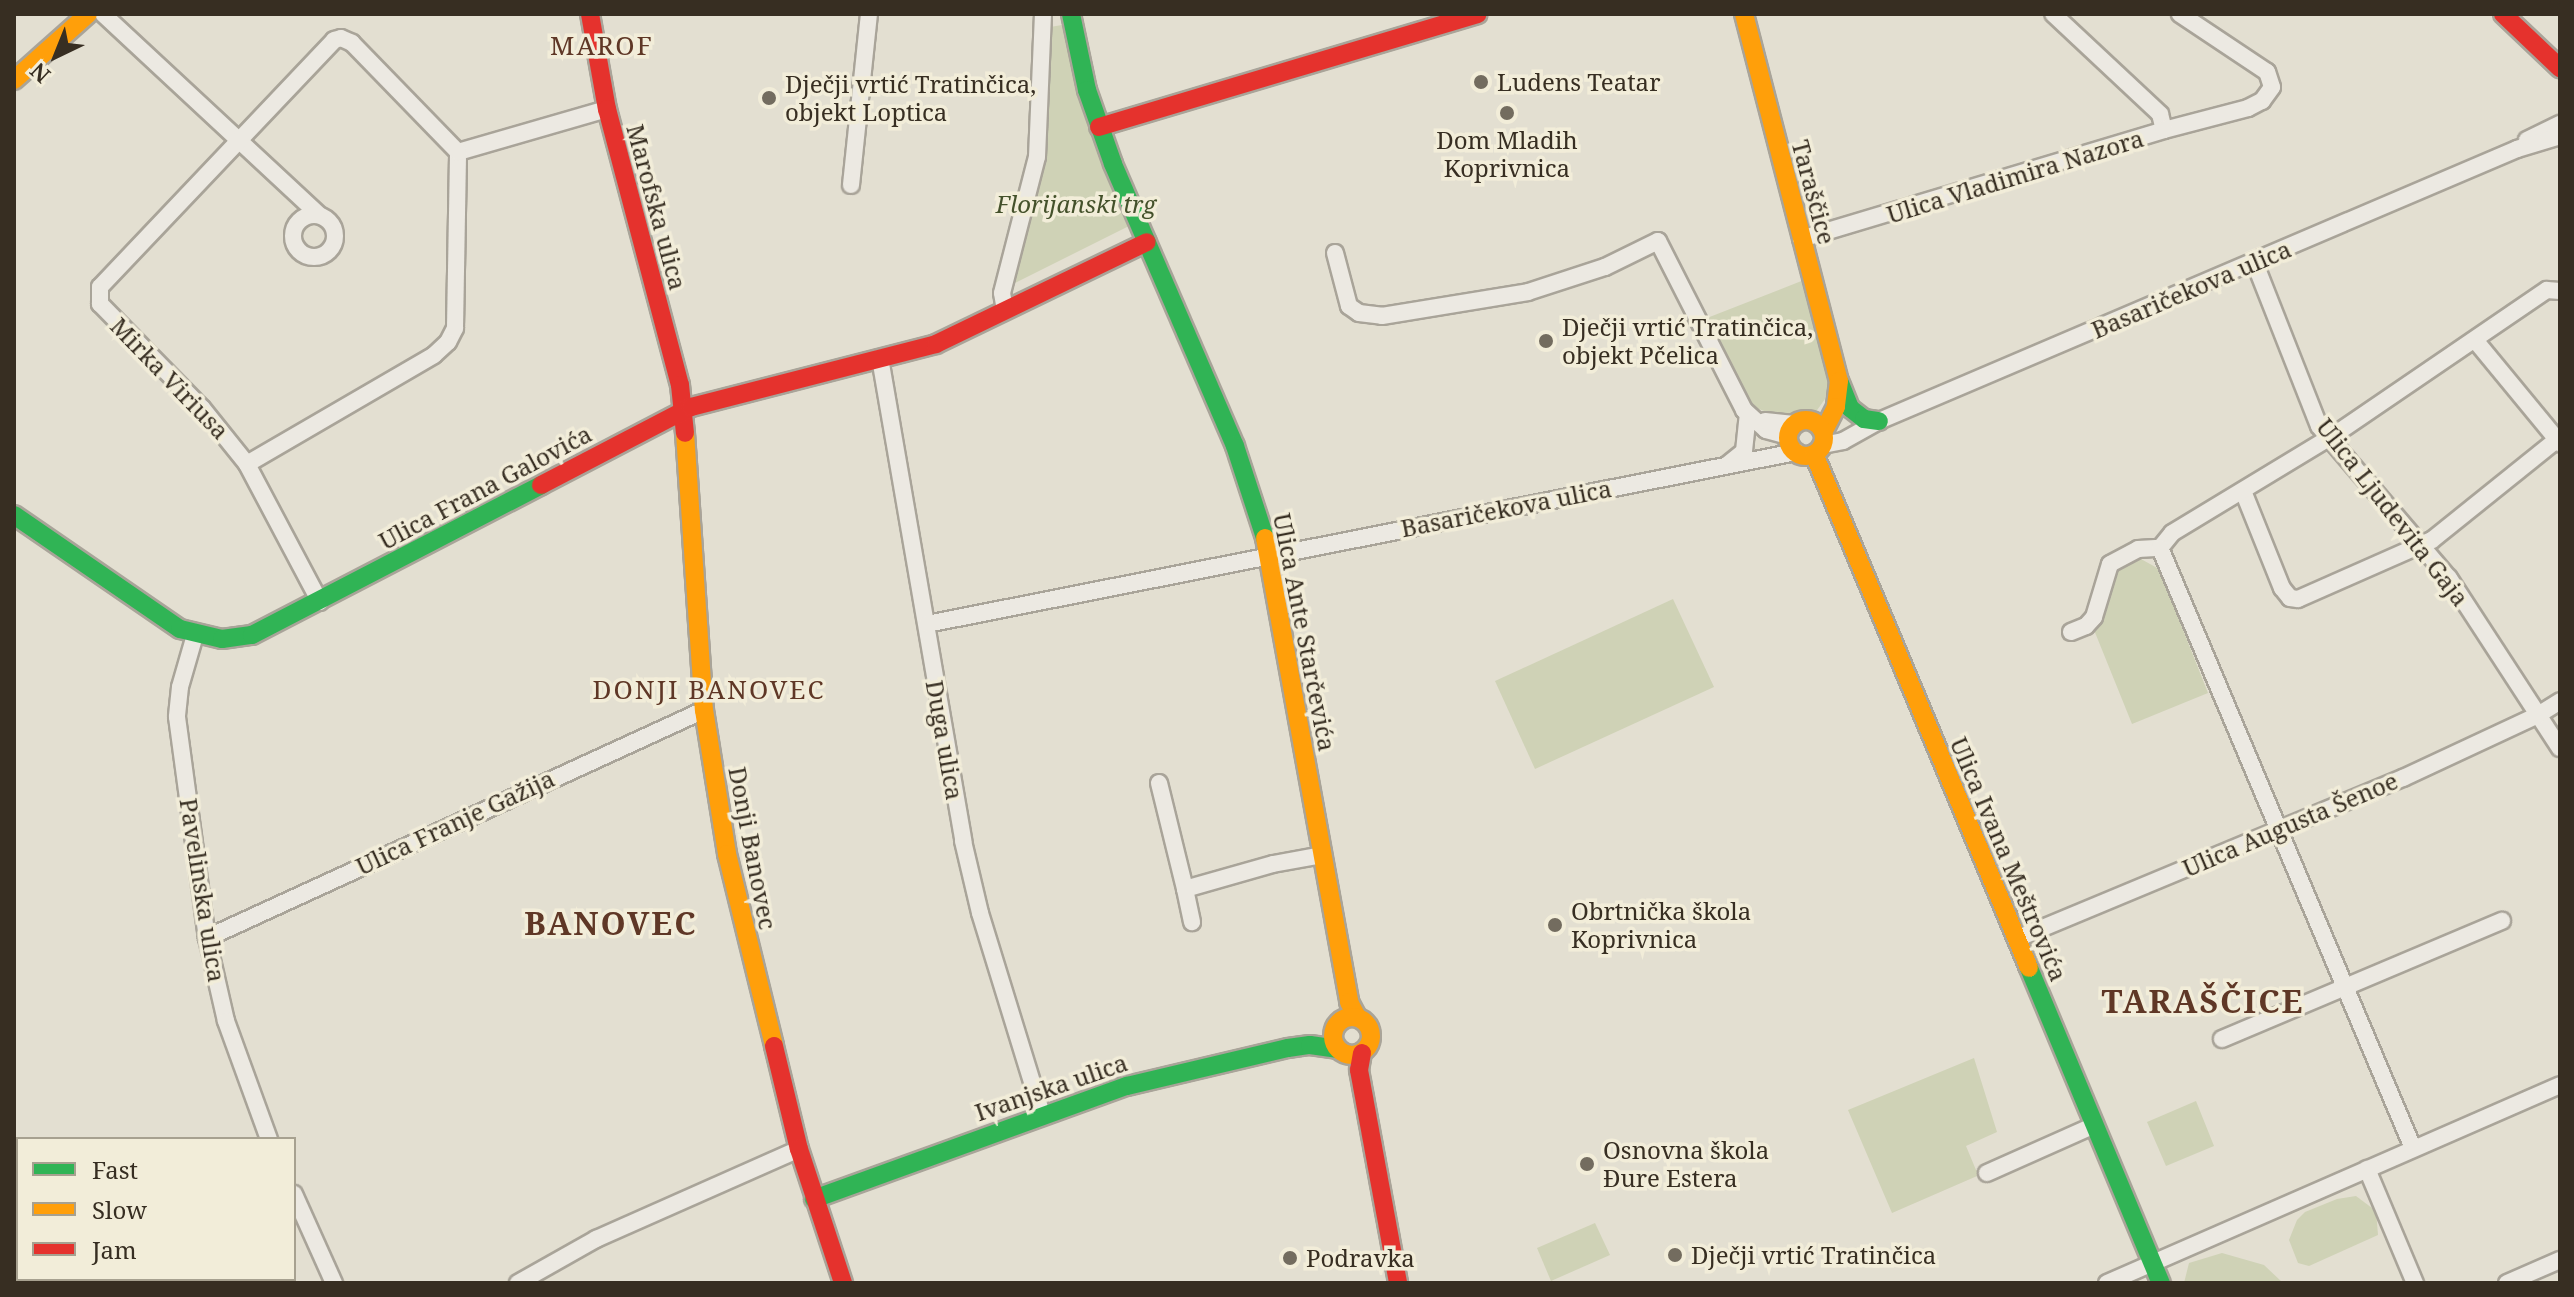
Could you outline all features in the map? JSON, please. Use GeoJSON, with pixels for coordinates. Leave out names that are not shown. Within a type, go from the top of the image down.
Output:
{"type":"FeatureCollection","features":[{"type":"Feature","properties":{"kind":"main road"},"geometry":{"type":"LineString","coordinates":[[14,80],[88,14]]}},
{"type":"Feature","properties":{"kind":"main road","name":"Marofska ulica"},"geometry":{"type":"LineString","coordinates":[[590,14],[607,109],[672,353],[683,411]]}},
{"type":"Feature","properties":{"kind":"main road"},"geometry":{"type":"LineString","coordinates":[[1099,127],[1478,14]]}},
{"type":"Feature","properties":{"kind":"main road","name":"Taraščice"},"geometry":{"type":"LineString","coordinates":[[1744,14],[1839,381],[1836,407],[1805,438]]}},
{"type":"Feature","properties":{"kind":"main road"},"geometry":{"type":"LineString","coordinates":[[2503,14],[2558,65]]}},
{"type":"Feature","properties":{"kind":"main road"},"geometry":{"type":"LineString","coordinates":[[1005,310],[1147,242],[1099,127],[1087,90],[1071,16]]}},
{"type":"Feature","properties":{"kind":"main road","name":"Ulica Ante Starčevića"},"geometry":{"type":"LineString","coordinates":[[1147,242],[1235,446],[1269,555],[1350,1012],[1368,1025],[1372,1037],[1348,1053]]}},
{"type":"Feature","properties":{"kind":"main road","name":"Ulica Frana Galovića"},"geometry":{"type":"LineString","coordinates":[[14,515],[166,621],[195,635],[222,639],[252,635],[683,411],[710,400],[936,344],[1005,310]]}},
{"type":"Feature","properties":{"kind":"main road"},"geometry":{"type":"LineString","coordinates":[[1839,381],[1850,408],[1872,425]]}},
{"type":"Feature","properties":{"kind":"main road","name":"Donji Banovec"},"geometry":{"type":"LineString","coordinates":[[683,411],[696,557],[704,710],[727,854],[799,1149],[843,1283]]}},
{"type":"Feature","properties":{"kind":"main road","name":"Ulica Ivana Meštrovića"},"geometry":{"type":"LineString","coordinates":[[1805,438],[2161,1283]]}},
{"type":"Feature","properties":{"kind":"main road"},"geometry":{"type":"LineString","coordinates":[[1350,1012],[1335,1027],[1348,1053],[1398,1283]]}},
{"type":"Feature","properties":{"kind":"main road","name":"Ivanjska ulica"},"geometry":{"type":"LineString","coordinates":[[814,1199],[1042,1115],[1156,1078],[1310,1045],[1348,1053]]}},
{"type":"Feature","properties":{"kind":"street"},"geometry":{"type":"LineString","coordinates":[[103,14],[319,215]]}},
{"type":"Feature","properties":{"kind":"street"},"geometry":{"type":"LineString","coordinates":[[851,185],[869,14]]}},
{"type":"Feature","properties":{"kind":"street","name":"Ulica Vladimira Nazora"},"geometry":{"type":"LineString","coordinates":[[1801,239],[2164,130],[2160,114],[2053,14]]}},
{"type":"Feature","properties":{"kind":"street"},"geometry":{"type":"LineString","coordinates":[[2164,130],[2248,108],[2262,101],[2272,87],[2267,72],[2180,14]]}},
{"type":"Feature","properties":{"kind":"street"},"geometry":{"type":"LineString","coordinates":[[1005,310],[1002,293],[1037,157],[1043,21],[1071,16]]}},
{"type":"Feature","properties":{"kind":"street","name":"Mirka Viriusa"},"geometry":{"type":"LineString","coordinates":[[320,602],[247,464],[202,408],[100,304],[100,287],[334,40],[341,38],[352,43],[458,152]]}},
{"type":"Feature","properties":{"kind":"street"},"geometry":{"type":"LineString","coordinates":[[247,464],[434,355],[448,342],[455,328],[458,152],[607,109]]}},
{"type":"Feature","properties":{"kind":"street","name":"Basaričekova ulica"},"geometry":{"type":"LineString","coordinates":[[2517,149],[2538,133],[2560,124]]}},
{"type":"Feature","properties":{"kind":"street","name":"Basaričekova ulica"},"geometry":{"type":"LineString","coordinates":[[927,624],[1734,464],[1805,438],[1872,425],[2517,149],[2560,136]]}},
{"type":"Feature","properties":{"kind":"street"},"geometry":{"type":"LineString","coordinates":[[1335,253],[1349,306],[1359,313],[1382,316],[1488,300],[1555,285],[1605,267],[1658,241],[1748,415],[1744,451],[1734,464]]}},
{"type":"Feature","properties":{"kind":"street","name":"Ulica Ljudevita Gaja"},"geometry":{"type":"LineString","coordinates":[[2254,261],[2313,412],[2330,438],[2449,578],[2560,748]]}},
{"type":"Feature","properties":{"kind":"street"},"geometry":{"type":"LineString","coordinates":[[2071,632],[2086,626],[2094,617],[2110,564],[2138,549],[2160,548],[2172,533],[2330,438],[2547,290],[2560,291]]}},
{"type":"Feature","properties":{"kind":"street"},"geometry":{"type":"LineString","coordinates":[[2243,491],[2282,588],[2290,598],[2298,599],[2317,592],[2421,545],[2479,505],[2559,440],[2475,340]]}},
{"type":"Feature","properties":{"kind":"street","name":"Duga ulica"},"geometry":{"type":"LineString","coordinates":[[880,358],[963,841],[980,913],[1042,1115]]}},
{"type":"Feature","properties":{"kind":"street"},"geometry":{"type":"LineString","coordinates":[[1748,415],[1805,438]]}},
{"type":"Feature","properties":{"kind":"street"},"geometry":{"type":"LineString","coordinates":[[2160,548],[2413,1148]]}},
{"type":"Feature","properties":{"kind":"street","name":"Pavelinska ulica"},"geometry":{"type":"LineString","coordinates":[[195,635],[180,687],[177,717],[207,938],[226,1021],[268,1137]]}},
{"type":"Feature","properties":{"kind":"street","name":"Ulica Augusta Šenoe"},"geometry":{"type":"LineString","coordinates":[[2016,939],[2403,778],[2538,715],[2560,701]]}},
{"type":"Feature","properties":{"kind":"street","name":"Ulica Franje Gažija"},"geometry":{"type":"LineString","coordinates":[[207,938],[704,710]]}},
{"type":"Feature","properties":{"kind":"street"},"geometry":{"type":"LineString","coordinates":[[1159,783],[1192,922]]}},
{"type":"Feature","properties":{"kind":"street"},"geometry":{"type":"LineString","coordinates":[[1185,889],[1273,864],[1323,855]]}},
{"type":"Feature","properties":{"kind":"street"},"geometry":{"type":"LineString","coordinates":[[2222,1039],[2502,921]]}},
{"type":"Feature","properties":{"kind":"street"},"geometry":{"type":"LineString","coordinates":[[2107,1283],[2560,1085]]}},
{"type":"Feature","properties":{"kind":"street"},"geometry":{"type":"LineString","coordinates":[[1987,1173],[2095,1125]]}},
{"type":"Feature","properties":{"kind":"street"},"geometry":{"type":"LineString","coordinates":[[518,1283],[596,1239],[799,1149]]}},
{"type":"Feature","properties":{"kind":"street"},"geometry":{"type":"LineString","coordinates":[[2367,1169],[2415,1283]]}},
{"type":"Feature","properties":{"kind":"street"},"geometry":{"type":"LineString","coordinates":[[296,1198],[334,1283]]}},
{"type":"Feature","properties":{"kind":"street"},"geometry":{"type":"LineString","coordinates":[[2507,1283],[2560,1260]]}},
{"type":"Feature","properties":{"kind":"green space","name":"Florijanski trg"},"geometry":{"type":"Polygon","coordinates":[[[1062,25],[1079,95],[1129,226],[1013,284],[1045,154],[1050,27],[1062,25]]]}},
{"type":"Feature","properties":{"kind":"green space"},"geometry":{"type":"Polygon","coordinates":[[[1804,280],[1830,379],[1825,399],[1815,413],[1806,410],[1789,420],[1756,408],[1741,393],[1707,318],[1804,280]]]}},
{"type":"Feature","properties":{"kind":"green space"},"geometry":{"type":"Polygon","coordinates":[[[2141,559],[2159,569],[2208,693],[2132,724],[2094,630],[2105,614],[2108,585],[2117,567],[2141,559]]]}},
{"type":"Feature","properties":{"kind":"green space"},"geometry":{"type":"Polygon","coordinates":[[[1673,599],[1714,687],[1535,769],[1495,681],[1673,599]]]}},
{"type":"Feature","properties":{"kind":"green space"},"geometry":{"type":"Polygon","coordinates":[[[1974,1058],[1997,1132],[1966,1146],[1976,1170],[1984,1173],[1892,1213],[1848,1110],[1974,1058]]]}},
{"type":"Feature","properties":{"kind":"green space"},"geometry":{"type":"Polygon","coordinates":[[[2196,1101],[2214,1146],[2166,1166],[2147,1122],[2196,1101]]]}},
{"type":"Feature","properties":{"kind":"green space"},"geometry":{"type":"Polygon","coordinates":[[[2356,1196],[2376,1211],[2378,1235],[2309,1266],[2298,1263],[2289,1240],[2297,1220],[2305,1212],[2337,1199],[2356,1196]]]}},
{"type":"Feature","properties":{"kind":"green space"},"geometry":{"type":"Polygon","coordinates":[[[1595,1223],[1610,1255],[1551,1281],[1537,1248],[1595,1223]]]}},
{"type":"Feature","properties":{"kind":"green space"},"geometry":{"type":"Polygon","coordinates":[[[2222,1253],[2264,1265],[2283,1283],[2184,1283],[2189,1263],[2222,1253]]]}},
{"type":"Feature","properties":{"kind":"traffic: fast"},"geometry":{"type":"LineString","coordinates":[[1071,14],[1087,90],[1113,164],[1235,446],[1265,538]]}},
{"type":"Feature","properties":{"kind":"traffic: fast"},"geometry":{"type":"LineString","coordinates":[[1840,383],[1850,408],[1864,419],[1879,421]]}},
{"type":"Feature","properties":{"kind":"traffic: fast"},"geometry":{"type":"LineString","coordinates":[[14,515],[180,629],[222,639],[252,635],[541,485]]}},
{"type":"Feature","properties":{"kind":"traffic: fast"},"geometry":{"type":"LineString","coordinates":[[2029,968],[2161,1283]]}},
{"type":"Feature","properties":{"kind":"traffic: fast"},"geometry":{"type":"LineString","coordinates":[[814,1199],[1127,1086],[1288,1048],[1310,1045],[1337,1049]]}},
{"type":"Feature","properties":{"kind":"traffic: slow"},"geometry":{"type":"LineString","coordinates":[[14,80],[88,14]]}},
{"type":"Feature","properties":{"kind":"traffic: slow"},"geometry":{"type":"LineString","coordinates":[[1744,14],[1839,381],[1836,407],[1823,432]]}},
{"type":"Feature","properties":{"kind":"traffic: slow"},"geometry":{"type":"LineString","coordinates":[[1806,420],[1819,425],[1824,438],[1819,451],[1806,456],[1793,451],[1788,438],[1793,425],[1806,420]]}},
{"type":"Feature","properties":{"kind":"traffic: slow"},"geometry":{"type":"LineString","coordinates":[[685,433],[704,710],[727,854],[774,1046]]}},
{"type":"Feature","properties":{"kind":"traffic: slow"},"geometry":{"type":"LineString","coordinates":[[1814,454],[2029,968]]}},
{"type":"Feature","properties":{"kind":"traffic: slow"},"geometry":{"type":"LineString","coordinates":[[1265,538],[1349,1002],[1357,1017]]}},
{"type":"Feature","properties":{"kind":"traffic: slow"},"geometry":{"type":"LineString","coordinates":[[1352,1017],[1366,1022],[1371,1036],[1366,1050],[1352,1055],[1338,1050],[1333,1036],[1338,1022],[1352,1017]]}},
{"type":"Feature","properties":{"kind":"traffic: jam"},"geometry":{"type":"LineString","coordinates":[[590,14],[607,109],[680,385],[685,433]]}},
{"type":"Feature","properties":{"kind":"traffic: jam"},"geometry":{"type":"LineString","coordinates":[[1099,127],[1478,14]]}},
{"type":"Feature","properties":{"kind":"traffic: jam"},"geometry":{"type":"LineString","coordinates":[[2503,14],[2560,68]]}},
{"type":"Feature","properties":{"kind":"traffic: jam"},"geometry":{"type":"LineString","coordinates":[[541,485],[691,407],[936,344],[1147,242]]}},
{"type":"Feature","properties":{"kind":"traffic: jam"},"geometry":{"type":"LineString","coordinates":[[774,1046],[799,1149],[843,1283]]}},
{"type":"Feature","properties":{"kind":"traffic: jam"},"geometry":{"type":"LineString","coordinates":[[1362,1053],[1359,1070],[1398,1283]]}},
{"type":"Feature","properties":{"kind":"place","name":"Ludens Teatar"},"geometry":{"type":"Point","coordinates":[1481,82]}},
{"type":"Feature","properties":{"kind":"place","name":"Dječji vrtić Tratinčica, objekt Loptica"},"geometry":{"type":"Point","coordinates":[769,98]}},
{"type":"Feature","properties":{"kind":"place","name":"Dom Mladih Koprivnica"},"geometry":{"type":"Point","coordinates":[1507,113]}},
{"type":"Feature","properties":{"kind":"place","name":"Dječji vrtić Tratinčica, objekt Pčelica"},"geometry":{"type":"Point","coordinates":[1546,341]}},
{"type":"Feature","properties":{"kind":"place","name":"Obrtnička škola Koprivnica"},"geometry":{"type":"Point","coordinates":[1555,925]}},
{"type":"Feature","properties":{"kind":"place","name":"Osnovna škola Đure Estera"},"geometry":{"type":"Point","coordinates":[1587,1164]}},
{"type":"Feature","properties":{"kind":"place","name":"Dječji vrtić Tratinčica"},"geometry":{"type":"Point","coordinates":[1675,1255]}},
{"type":"Feature","properties":{"kind":"place","name":"Podravka"},"geometry":{"type":"Point","coordinates":[1290,1258]}},
{"type":"Feature","properties":{"kind":"district","name":"MAROF"},"geometry":{"type":"Point","coordinates":[602,46]}},
{"type":"Feature","properties":{"kind":"district","name":"DONJI BANOVEC"},"geometry":{"type":"Point","coordinates":[709,690]}},
{"type":"Feature","properties":{"kind":"district","name":"BANOVEC"},"geometry":{"type":"Point","coordinates":[611,923]}},
{"type":"Feature","properties":{"kind":"district","name":"TARAŠČICE"},"geometry":{"type":"Point","coordinates":[2203,1001]}}]}
